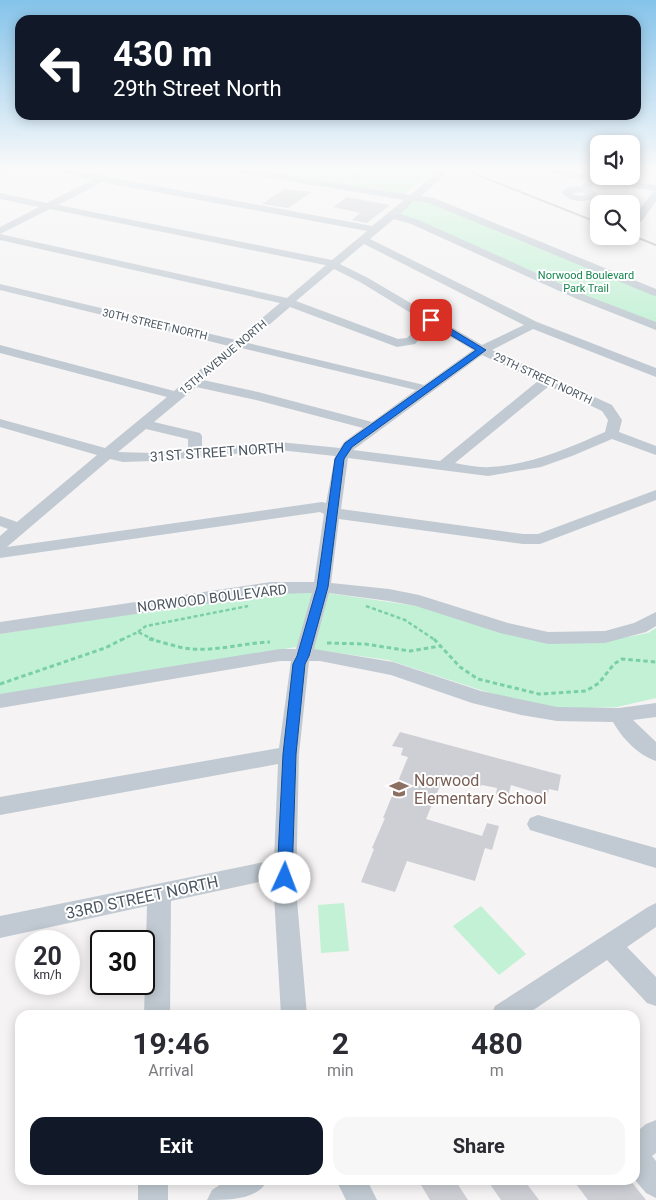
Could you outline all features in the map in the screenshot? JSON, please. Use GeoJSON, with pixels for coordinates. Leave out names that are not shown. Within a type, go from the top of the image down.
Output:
{"type":"FeatureCollection","features":[{"type":"Feature","properties":{"kind":"street","name":"29TH STREET NORTH"},"geometry":{"type":"LineString","coordinates":[[149,226],[334,264],[482,350],[549,379],[607,408],[615,420],[612,434]]}},
{"type":"Feature","properties":{"kind":"street"},"geometry":{"type":"LineString","coordinates":[[354,226],[375,230]]}},
{"type":"Feature","properties":{"kind":"street","name":"15TH AVENUE NORTH"},"geometry":{"type":"LineString","coordinates":[[0,544],[380,226]]}},
{"type":"Feature","properties":{"kind":"street"},"geometry":{"type":"LineString","coordinates":[[424,226],[581,297],[656,326]]}},
{"type":"Feature","properties":{"kind":"street"},"geometry":{"type":"LineString","coordinates":[[494,226],[656,293]]}},
{"type":"Feature","properties":{"kind":"street"},"geometry":{"type":"LineString","coordinates":[[0,237],[254,293],[288,303],[396,343],[411,341],[431,320]]}},
{"type":"Feature","properties":{"kind":"street"},"geometry":{"type":"LineString","coordinates":[[363,240],[533,325],[656,372]]}},
{"type":"Feature","properties":{"kind":"street","name":"30TH STREET NORTH"},"geometry":{"type":"LineString","coordinates":[[0,287],[426,389]]}},
{"type":"Feature","properties":{"kind":"street"},"geometry":{"type":"LineString","coordinates":[[294,1010],[284,889],[290,754],[299,664],[322,587],[340,459],[348,445],[482,350],[533,325]]}},
{"type":"Feature","properties":{"kind":"street"},"geometry":{"type":"LineString","coordinates":[[0,349],[177,396]]}},
{"type":"Feature","properties":{"kind":"street"},"geometry":{"type":"LineString","coordinates":[[444,465],[549,379]]}},
{"type":"Feature","properties":{"kind":"street"},"geometry":{"type":"LineString","coordinates":[[193,382],[258,396],[374,428]]}},
{"type":"Feature","properties":{"kind":"street","name":"31ST STREET NORTH"},"geometry":{"type":"LineString","coordinates":[[0,423],[106,455],[123,458],[195,454],[279,446],[444,465],[488,472],[529,466],[612,434]]}},
{"type":"Feature","properties":{"kind":"street"},"geometry":{"type":"LineString","coordinates":[[143,424],[195,436],[195,454]]}},
{"type":"Feature","properties":{"kind":"street"},"geometry":{"type":"LineString","coordinates":[[612,434],[656,451]]}},
{"type":"Feature","properties":{"kind":"street"},"geometry":{"type":"LineString","coordinates":[[0,553],[322,508],[342,514],[523,539],[540,539],[656,495]]}},
{"type":"Feature","properties":{"kind":"street"},"geometry":{"type":"LineString","coordinates":[[0,521],[19,528]]}},
{"type":"Feature","properties":{"kind":"street","name":"NORWOOD BOULEVARD"},"geometry":{"type":"LineString","coordinates":[[0,628],[216,595],[271,588],[322,587],[361,591],[419,601],[506,629],[548,638],[605,637],[640,628],[656,618]]}},
{"type":"Feature","properties":{"kind":"street"},"geometry":{"type":"LineString","coordinates":[[0,701],[280,655],[305,649],[320,655],[393,669],[479,698],[521,708],[557,714],[619,716],[656,710]]}},
{"type":"Feature","properties":{"kind":"street"},"geometry":{"type":"LineString","coordinates":[[619,716],[628,730],[656,753]]}},
{"type":"Feature","properties":{"kind":"street"},"geometry":{"type":"LineString","coordinates":[[0,806],[290,754]]}},
{"type":"Feature","properties":{"kind":"street"},"geometry":{"type":"LineString","coordinates":[[538,824],[656,858]]}},
{"type":"Feature","properties":{"kind":"street","name":"33RD STREET NORTH"},"geometry":{"type":"LineString","coordinates":[[0,927],[285,867]]}},
{"type":"Feature","properties":{"kind":"street"},"geometry":{"type":"LineString","coordinates":[[157,1010],[160,894]]}},
{"type":"Feature","properties":{"kind":"street"},"geometry":{"type":"LineString","coordinates":[[515,1010],[656,914]]}},
{"type":"Feature","properties":{"kind":"street"},"geometry":{"type":"LineString","coordinates":[[608,945],[656,994]]}},
{"type":"Feature","properties":{"kind":"street"},"geometry":{"type":"LineString","coordinates":[[640,1148],[656,1134]]}},
{"type":"Feature","properties":{"kind":"street"},"geometry":{"type":"LineString","coordinates":[[640,1164],[656,1183]]}},
{"type":"Feature","properties":{"kind":"street"},"geometry":{"type":"LineString","coordinates":[[153,1185],[153,1200]]}},
{"type":"Feature","properties":{"kind":"street"},"geometry":{"type":"LineString","coordinates":[[222,1200],[245,1185]]}},
{"type":"Feature","properties":{"kind":"street"},"geometry":{"type":"LineString","coordinates":[[354,1185],[362,1200]]}},
{"type":"Feature","properties":{"kind":"path"},"geometry":{"type":"LineString","coordinates":[[0,684],[105,648],[138,632],[146,626],[256,605]]}},
{"type":"Feature","properties":{"kind":"path"},"geometry":{"type":"LineString","coordinates":[[358,605],[405,620],[433,638],[460,667],[478,679],[539,694],[586,691],[599,683],[614,664],[622,659],[630,658],[656,662]]}},
{"type":"Feature","properties":{"kind":"path"},"geometry":{"type":"LineString","coordinates":[[138,632],[149,639],[190,649],[214,649],[248,643],[277,642]]}},
{"type":"Feature","properties":{"kind":"path"},"geometry":{"type":"LineString","coordinates":[[305,649],[359,643],[410,652],[441,646]]}},
{"type":"Feature","properties":{"kind":"green space","name":"Norwood Boulevard Park Trail"},"geometry":{"type":"Polygon","coordinates":[[[423,226],[493,226],[656,293],[656,322],[581,295],[423,226]]]}},
{"type":"Feature","properties":{"kind":"green space"},"geometry":{"type":"Polygon","coordinates":[[[265,593],[328,593],[423,607],[514,636],[613,640],[648,633],[656,628],[656,698],[617,707],[557,709],[515,701],[388,660],[296,647],[0,698],[0,634],[265,593]]]}},
{"type":"Feature","properties":{"kind":"green space"},"geometry":{"type":"Polygon","coordinates":[[[344,903],[349,951],[321,953],[318,905],[344,903]]]}},
{"type":"Feature","properties":{"kind":"green space"},"geometry":{"type":"Polygon","coordinates":[[[481,906],[526,954],[499,975],[453,926],[481,906]]]}},
{"type":"Feature","properties":{"kind":"building"},"geometry":{"type":"Polygon","coordinates":[[[400,732],[561,775],[558,791],[549,789],[547,796],[511,785],[508,797],[496,794],[497,788],[482,785],[479,787],[445,774],[426,819],[482,836],[487,823],[499,826],[492,850],[485,848],[475,881],[407,861],[395,892],[361,882],[374,849],[372,848],[385,818],[383,818],[408,757],[401,755],[403,748],[392,746],[400,732]]]}},
{"type":"Feature","properties":{"kind":"building"},"geometry":{"type":"Polygon","coordinates":[[[421,1185],[458,1185],[468,1200],[430,1200],[421,1185]]]}},
{"type":"Feature","properties":{"kind":"building"},"geometry":{"type":"Polygon","coordinates":[[[490,1185],[528,1185],[539,1200],[501,1200],[490,1185]]]}},
{"type":"Feature","properties":{"kind":"building"},"geometry":{"type":"Polygon","coordinates":[[[577,1185],[634,1185],[646,1200],[588,1200],[577,1185]]]}},
{"type":"Feature","properties":{"kind":"railway"},"geometry":{"type":"LineString","coordinates":[[640,239],[656,245]]}},
{"type":"Feature","properties":{"kind":"place","name":"Norwood Elementary School"},"geometry":{"type":"Point","coordinates":[399,789]}},
{"type":"Feature","properties":{"kind":"route"},"geometry":{"type":"LineString","coordinates":[[285,878],[290,754],[299,664],[303,656],[322,587],[340,459],[348,445],[482,350],[431,320]]}}]}
